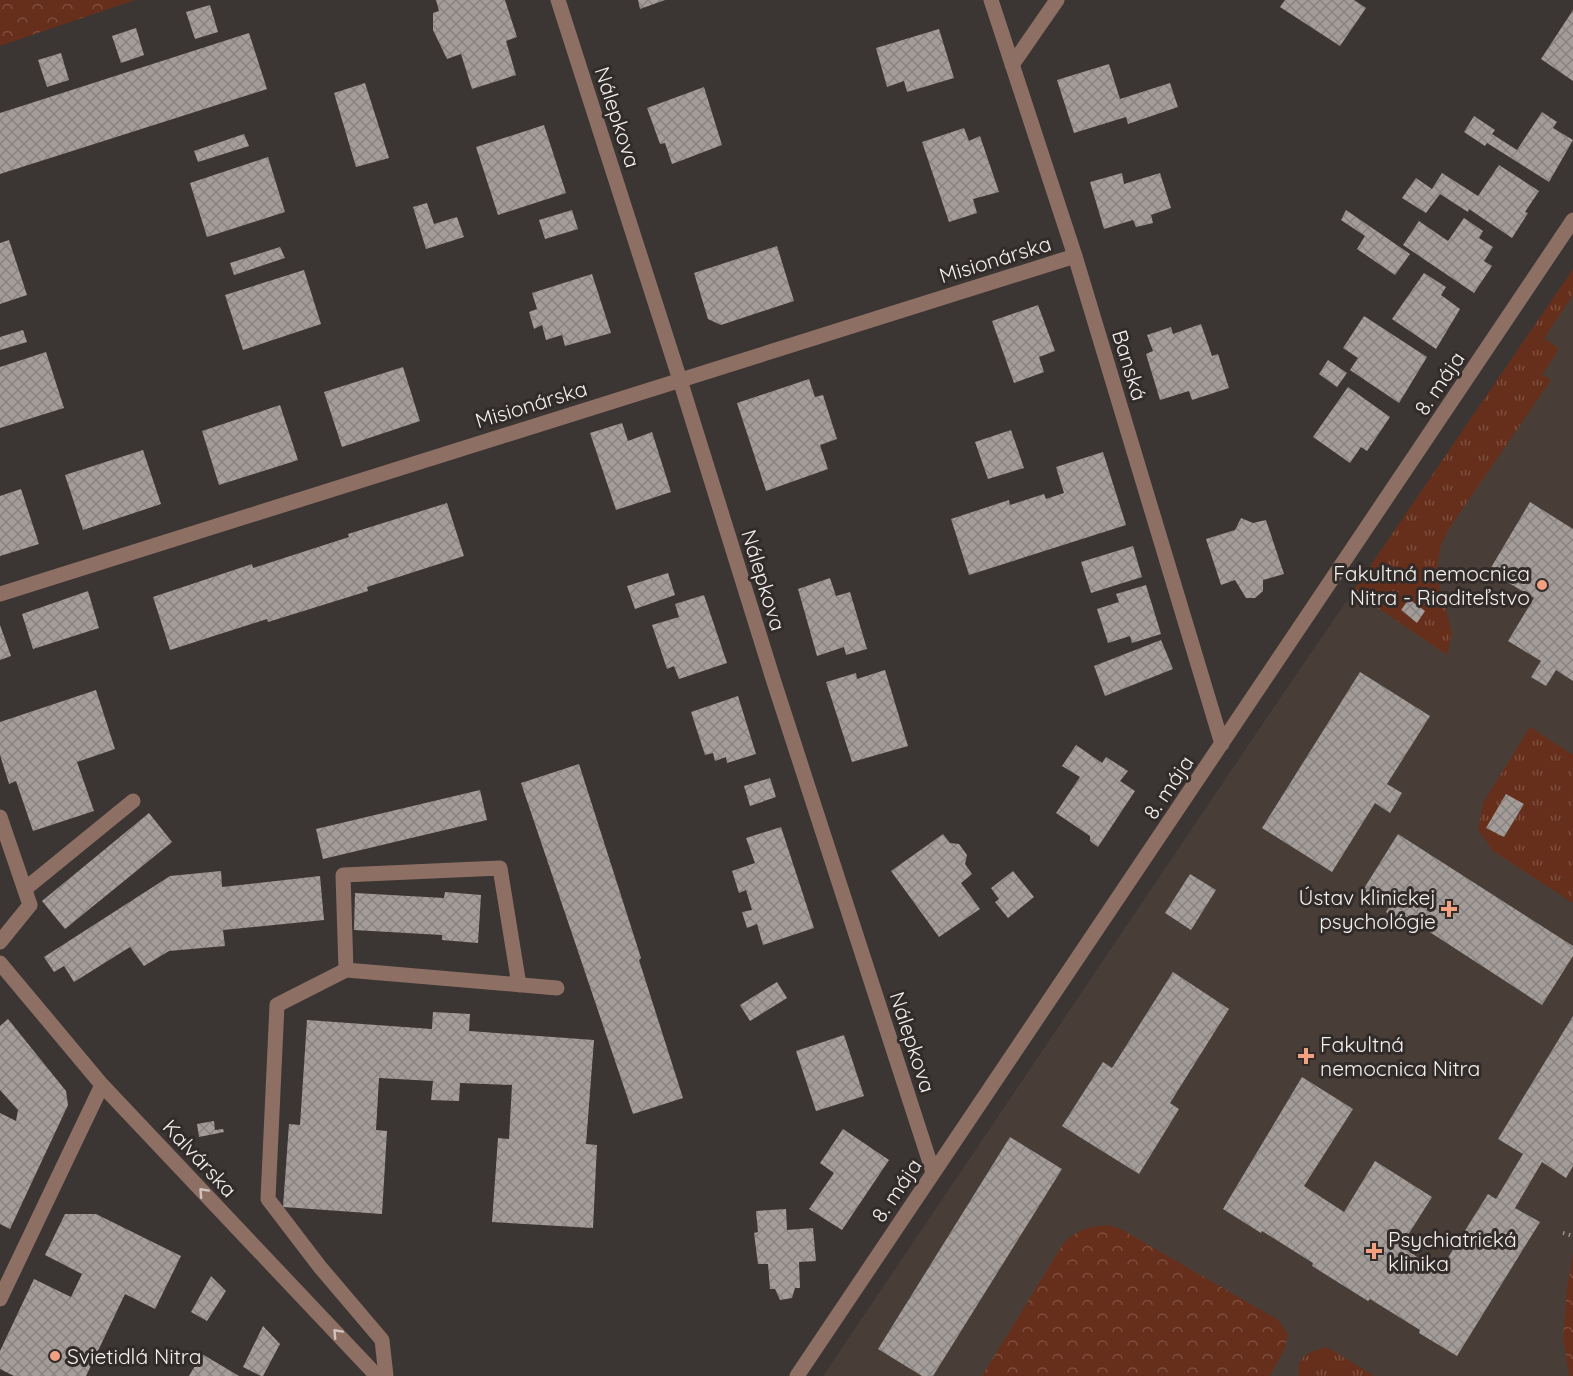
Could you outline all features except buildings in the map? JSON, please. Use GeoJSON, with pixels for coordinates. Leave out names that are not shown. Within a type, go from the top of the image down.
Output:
{"type":"FeatureCollection","features":[{"type":"Feature","properties":{"kind":"street","name":"Nálepkova"},"geometry":{"type":"LineString","coordinates":[[558,0],[681,380],[774,682],[933,1172]]}},
{"type":"Feature","properties":{"kind":"street","name":"Banská"},"geometry":{"type":"LineString","coordinates":[[991,0],[1075,256],[1222,744]]}},
{"type":"Feature","properties":{"kind":"street"},"geometry":{"type":"LineString","coordinates":[[1012,65],[1057,0]]}},
{"type":"Feature","properties":{"kind":"street","name":"8. mája"},"geometry":{"type":"LineString","coordinates":[[797,1376],[1573,220]]}},
{"type":"Feature","properties":{"kind":"street","name":"Misionárska"},"geometry":{"type":"LineString","coordinates":[[0,594],[1075,256]]}},
{"type":"Feature","properties":{"kind":"street"},"geometry":{"type":"LineString","coordinates":[[25,889],[133,801]]}},
{"type":"Feature","properties":{"kind":"street"},"geometry":{"type":"LineString","coordinates":[[0,817],[30,905],[0,942]]}},
{"type":"Feature","properties":{"kind":"street"},"geometry":{"type":"LineString","coordinates":[[346,969],[343,875],[500,868],[519,985]]}},
{"type":"Feature","properties":{"kind":"street","name":"Kalvárska"},"geometry":{"type":"LineString","coordinates":[[0,963],[102,1085],[377,1376]]}},
{"type":"Feature","properties":{"kind":"street"},"geometry":{"type":"LineString","coordinates":[[386,1376],[382,1340],[268,1199],[277,1005],[346,969],[557,988]]}},
{"type":"Feature","properties":{"kind":"street"},"geometry":{"type":"LineString","coordinates":[[0,1299],[102,1085]]}},
{"type":"Feature","properties":{"kind":"path"},"geometry":{"type":"LineString","coordinates":[[1563,1233],[1573,1236]]}},
{"type":"Feature","properties":{"kind":"shaded area","name":"Fakultná nemocnica Nitra"},"geometry":{"type":"Polygon","coordinates":[[[1573,269],[1573,1376],[823,1376],[1255,735],[1573,269]]]}},
{"type":"Feature","properties":{"kind":"green space"},"geometry":{"type":"Polygon","coordinates":[[[0,0],[135,0],[0,46],[0,0]]]}},
{"type":"Feature","properties":{"kind":"green space"},"geometry":{"type":"Polygon","coordinates":[[[1573,269],[1573,295],[1544,338],[1559,349],[1542,375],[1551,380],[1448,530],[1441,545],[1436,573],[1452,633],[1447,655],[1353,591],[1573,269]]]}},
{"type":"Feature","properties":{"kind":"green space"},"geometry":{"type":"Polygon","coordinates":[[[1530,727],[1573,755],[1573,903],[1493,851],[1478,830],[1483,803],[1530,727]]]}},
{"type":"Feature","properties":{"kind":"green space"},"geometry":{"type":"Polygon","coordinates":[[[1108,1225],[1121,1229],[1278,1320],[1288,1334],[1285,1348],[1270,1376],[982,1376],[1063,1244],[1083,1230],[1108,1225]]]}},
{"type":"Feature","properties":{"kind":"green space"},"geometry":{"type":"Polygon","coordinates":[[[1573,1254],[1573,1376],[1569,1376],[1563,1338],[1567,1288],[1573,1254]]]}},
{"type":"Feature","properties":{"kind":"green space"},"geometry":{"type":"Polygon","coordinates":[[[1327,1347],[1374,1376],[1299,1376],[1298,1369],[1302,1359],[1315,1350],[1327,1347]]]}},
{"type":"Feature","properties":{"kind":"place","name":"Fakultná nemocnica Nitra - Riaditeľstvo"},"geometry":{"type":"Point","coordinates":[1542,585]}},
{"type":"Feature","properties":{"kind":"place","name":"Ústav klinickej psychológie"},"geometry":{"type":"Point","coordinates":[1449,909]}},
{"type":"Feature","properties":{"kind":"place","name":"Fakultná nemocnica Nitra"},"geometry":{"type":"Point","coordinates":[1306,1056]}},
{"type":"Feature","properties":{"kind":"place","name":"Psychiatrická klinika"},"geometry":{"type":"Point","coordinates":[1374,1251]}},
{"type":"Feature","properties":{"kind":"place","name":"Svietidlá Nitra"},"geometry":{"type":"Point","coordinates":[55,1356]}}]}
